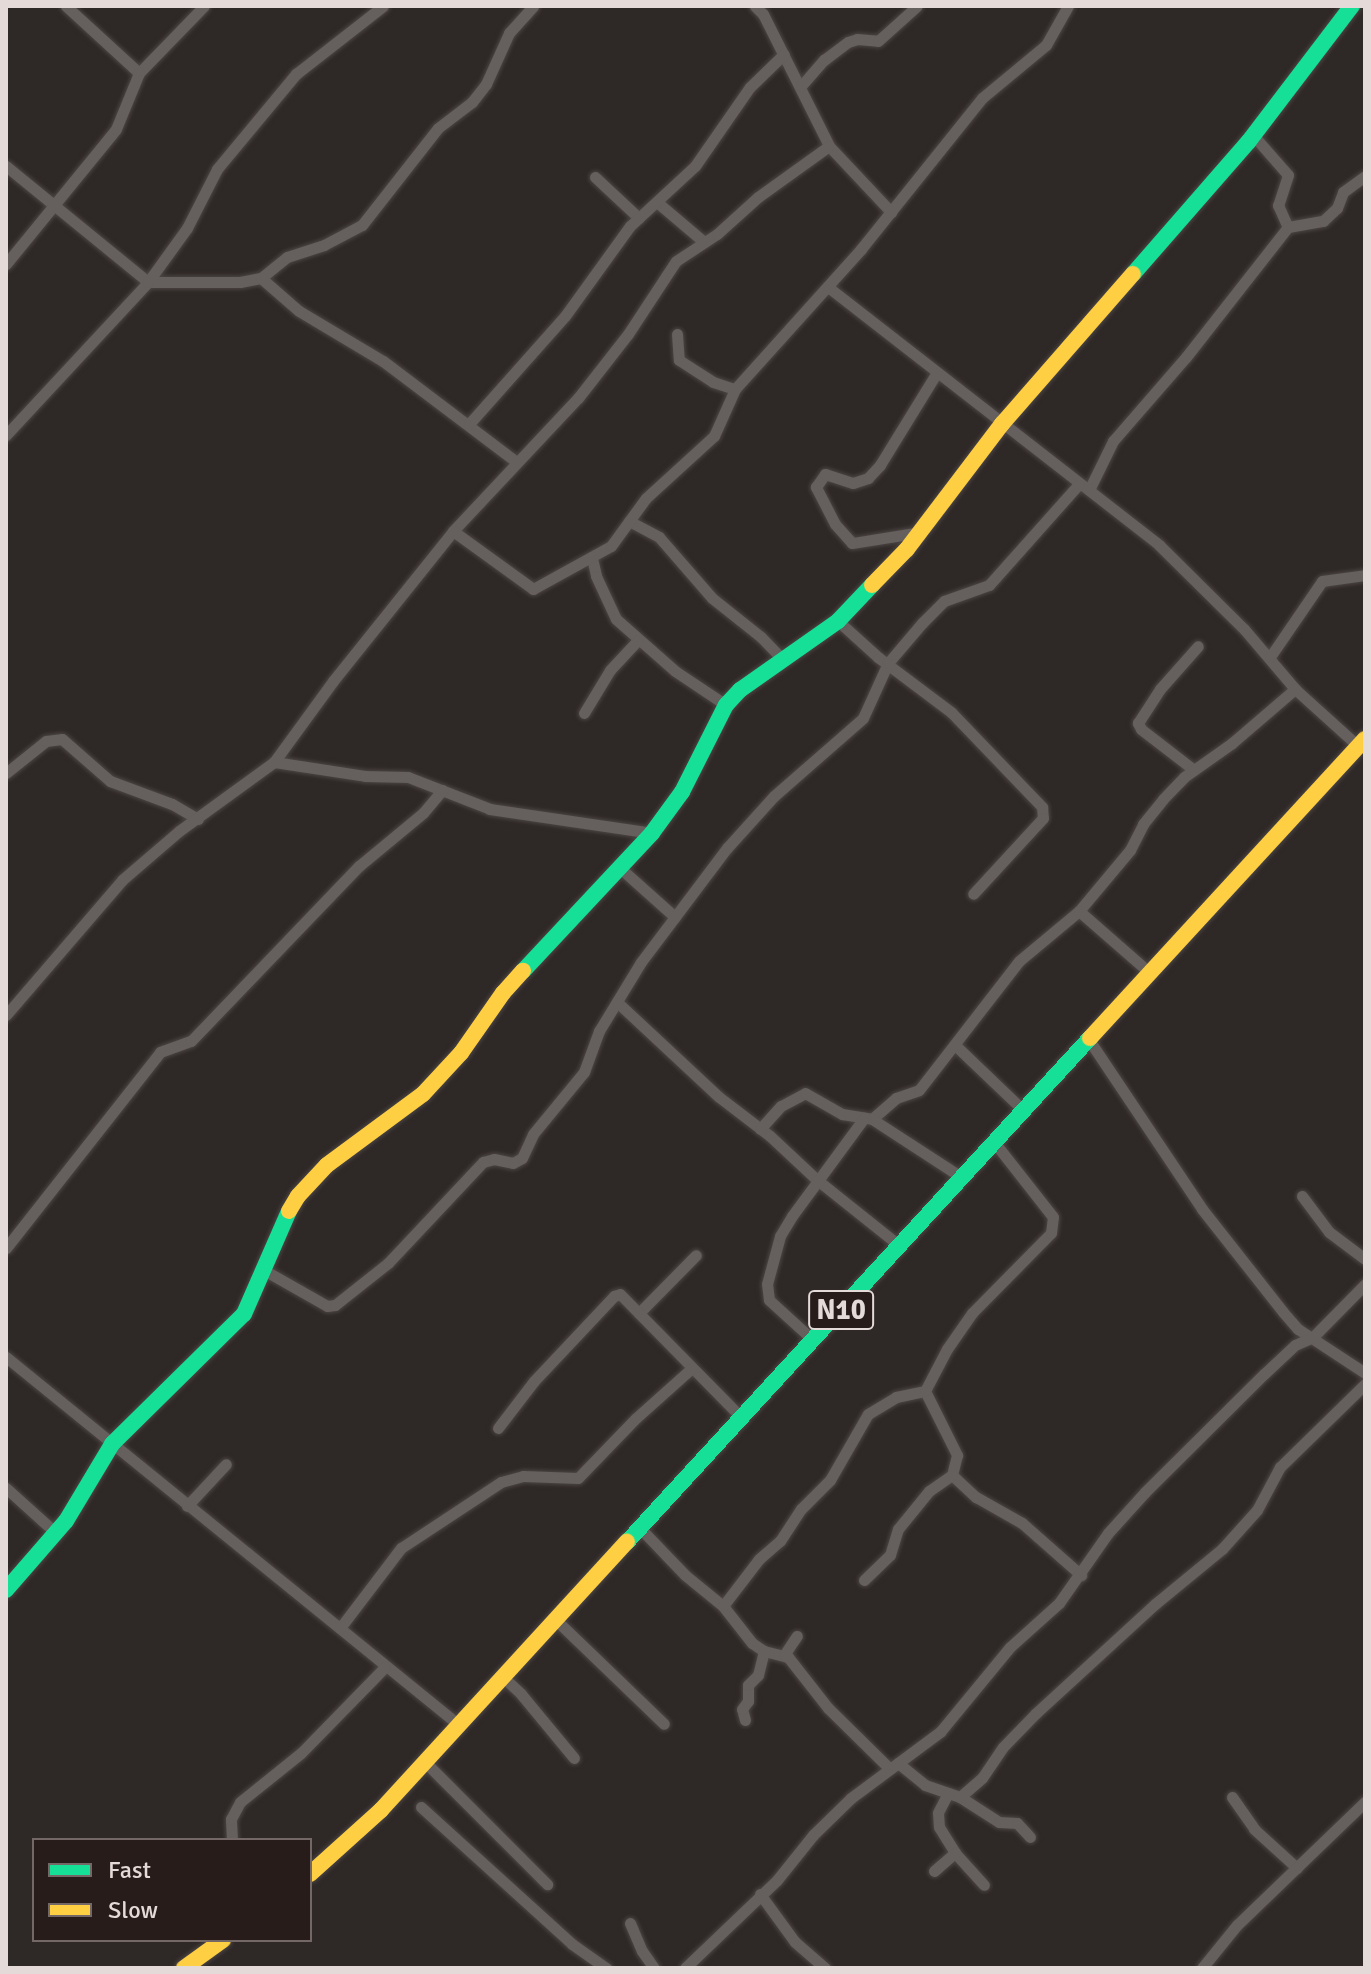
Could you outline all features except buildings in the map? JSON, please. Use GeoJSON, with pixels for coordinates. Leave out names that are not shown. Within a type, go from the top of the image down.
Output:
{"type":"FeatureCollection","features":[{"type":"Feature","properties":{"kind":"street"},"geometry":{"type":"LineString","coordinates":[[66,6],[139,73]]}},
{"type":"Feature","properties":{"kind":"street"},"geometry":{"type":"LineString","coordinates":[[6,264],[50,206],[116,129],[139,73],[204,6]]}},
{"type":"Feature","properties":{"kind":"street"},"geometry":{"type":"LineString","coordinates":[[6,435],[148,282],[187,228],[217,169],[296,74],[383,6]]}},
{"type":"Feature","properties":{"kind":"street"},"geometry":{"type":"LineString","coordinates":[[6,166],[50,206],[148,282],[240,282],[261,278],[287,257],[324,245],[362,225],[438,128],[472,102],[486,84],[509,33],[533,6]]}},
{"type":"Feature","properties":{"kind":"street"},"geometry":{"type":"LineString","coordinates":[[801,86],[824,60],[848,42],[857,39],[878,41],[917,6]]}},
{"type":"Feature","properties":{"kind":"street"},"geometry":{"type":"LineString","coordinates":[[453,531],[533,589],[611,546],[646,498],[714,436],[735,389],[828,287],[982,98],[1046,45],[1068,6]]}},
{"type":"Feature","properties":{"kind":"street"},"geometry":{"type":"LineString","coordinates":[[6,1589],[56,1533],[112,1444],[239,1321],[298,1196],[327,1165],[423,1094],[461,1053],[503,993],[652,833],[682,792],[726,705],[740,690],[838,621],[921,532],[1002,424],[1253,135],[1352,6]]}},
{"type":"Feature","properties":{"kind":"street"},"geometry":{"type":"LineString","coordinates":[[763,9],[829,146],[891,212]]}},
{"type":"Feature","properties":{"kind":"street"},"geometry":{"type":"LineString","coordinates":[[469,424],[565,316],[622,236],[695,166],[750,87],[784,54]]}},
{"type":"Feature","properties":{"kind":"street"},"geometry":{"type":"LineString","coordinates":[[1253,135],[1288,175],[1278,205],[1288,227]]}},
{"type":"Feature","properties":{"kind":"street"},"geometry":{"type":"LineString","coordinates":[[6,1015],[122,880],[274,762],[333,681],[453,531],[515,461],[578,398],[628,334],[676,261],[829,146]]}},
{"type":"Feature","properties":{"kind":"street"},"geometry":{"type":"LineString","coordinates":[[262,1269],[327,1306],[335,1305],[388,1263],[483,1162],[494,1159],[513,1163],[522,1158],[533,1134],[584,1072],[599,1031],[617,1002],[727,848],[774,796],[863,718],[888,663],[944,601],[976,591],[994,580],[1084,488],[1113,441],[1186,357],[1288,227],[1323,221],[1337,208],[1343,192],[1365,176]]}},
{"type":"Feature","properties":{"kind":"street"},"geometry":{"type":"LineString","coordinates":[[595,177],[639,218]]}},
{"type":"Feature","properties":{"kind":"street"},"geometry":{"type":"LineString","coordinates":[[658,203],[704,242]]}},
{"type":"Feature","properties":{"kind":"street"},"geometry":{"type":"LineString","coordinates":[[261,278],[299,311],[383,361],[515,461]]}},
{"type":"Feature","properties":{"kind":"street"},"geometry":{"type":"LineString","coordinates":[[828,287],[1159,545],[1270,657],[1295,689],[1362,743]]}},
{"type":"Feature","properties":{"kind":"street"},"geometry":{"type":"LineString","coordinates":[[677,334],[679,360],[713,382],[735,389]]}},
{"type":"Feature","properties":{"kind":"street"},"geometry":{"type":"LineString","coordinates":[[921,532],[852,543],[835,524],[816,487],[825,474],[853,483],[868,478],[880,465],[936,374]]}},
{"type":"Feature","properties":{"kind":"street"},"geometry":{"type":"LineString","coordinates":[[629,521],[659,537],[712,598],[761,637],[783,660]]}},
{"type":"Feature","properties":{"kind":"street"},"geometry":{"type":"LineString","coordinates":[[592,558],[596,576],[616,619],[675,671],[726,705]]}},
{"type":"Feature","properties":{"kind":"street"},"geometry":{"type":"LineString","coordinates":[[1270,657],[1322,581],[1365,575]]}},
{"type":"Feature","properties":{"kind":"street"},"geometry":{"type":"LineString","coordinates":[[838,621],[951,712],[1044,812],[1038,825],[973,894]]}},
{"type":"Feature","properties":{"kind":"street"},"geometry":{"type":"LineString","coordinates":[[584,713],[610,670],[638,640]]}},
{"type":"Feature","properties":{"kind":"street"},"geometry":{"type":"LineString","coordinates":[[1194,770],[1141,729],[1138,723],[1160,689],[1198,646]]}},
{"type":"Feature","properties":{"kind":"street"},"geometry":{"type":"LineString","coordinates":[[813,1340],[769,1300],[766,1291],[780,1236],[816,1179],[868,1118],[896,1098],[919,1090],[1019,961],[1079,911],[1130,850],[1143,824],[1163,799],[1194,770],[1295,689]]}},
{"type":"Feature","properties":{"kind":"street"},"geometry":{"type":"LineString","coordinates":[[6,773],[46,741],[62,739],[110,781],[172,804],[198,819]]}},
{"type":"Feature","properties":{"kind":"street","name":"N10"},"geometry":{"type":"LineString","coordinates":[[312,1872],[381,1810],[1362,743]]}},
{"type":"Feature","properties":{"kind":"street"},"geometry":{"type":"LineString","coordinates":[[274,762],[365,776],[408,777],[490,809],[652,833]]}},
{"type":"Feature","properties":{"kind":"street"},"geometry":{"type":"LineString","coordinates":[[6,1248],[160,1052],[191,1041],[359,866],[423,813],[442,790]]}},
{"type":"Feature","properties":{"kind":"street"},"geometry":{"type":"LineString","coordinates":[[619,867],[675,917]]}},
{"type":"Feature","properties":{"kind":"street"},"geometry":{"type":"LineString","coordinates":[[1079,911],[1150,973]]}},
{"type":"Feature","properties":{"kind":"street"},"geometry":{"type":"LineString","coordinates":[[617,1002],[719,1097],[900,1246]]}},
{"type":"Feature","properties":{"kind":"street"},"geometry":{"type":"LineString","coordinates":[[1089,1040],[1202,1209],[1283,1312],[1298,1329],[1346,1364],[1365,1373]]}},
{"type":"Feature","properties":{"kind":"street"},"geometry":{"type":"LineString","coordinates":[[955,1045],[1024,1111]]}},
{"type":"Feature","properties":{"kind":"street"},"geometry":{"type":"LineString","coordinates":[[760,1129],[781,1106],[805,1093],[842,1114],[868,1118],[963,1178]]}},
{"type":"Feature","properties":{"kind":"street"},"geometry":{"type":"LineString","coordinates":[[723,1606],[759,1559],[780,1541],[801,1509],[830,1480],[868,1414],[896,1397],[925,1391],[967,1319],[1040,1246],[1053,1226],[1046,1207],[995,1143]]}},
{"type":"Feature","properties":{"kind":"street"},"geometry":{"type":"LineString","coordinates":[[1302,1196],[1329,1232],[1365,1259]]}},
{"type":"Feature","properties":{"kind":"street"},"geometry":{"type":"LineString","coordinates":[[639,1313],[696,1255]]}},
{"type":"Feature","properties":{"kind":"street"},"geometry":{"type":"LineString","coordinates":[[685,1968],[832,1817],[940,1732],[1010,1647],[1059,1603],[1108,1533],[1145,1492],[1264,1374],[1295,1345],[1313,1337],[1365,1284]]}},
{"type":"Feature","properties":{"kind":"street"},"geometry":{"type":"LineString","coordinates":[[498,1428],[534,1381],[614,1296],[620,1294],[741,1417]]}},
{"type":"Feature","properties":{"kind":"street"},"geometry":{"type":"LineString","coordinates":[[6,1357],[459,1725]]}},
{"type":"Feature","properties":{"kind":"street"},"geometry":{"type":"LineString","coordinates":[[340,1628],[401,1548],[508,1479],[543,1475],[578,1478],[626,1427],[692,1368]]}},
{"type":"Feature","properties":{"kind":"street"},"geometry":{"type":"LineString","coordinates":[[960,1797],[982,1778],[1003,1747],[1036,1713],[1232,1539],[1257,1510],[1280,1467],[1365,1384]]}},
{"type":"Feature","properties":{"kind":"street"},"geometry":{"type":"LineString","coordinates":[[864,1580],[890,1555],[898,1529],[929,1491],[952,1475],[958,1465],[953,1443],[925,1391]]}},
{"type":"Feature","properties":{"kind":"street"},"geometry":{"type":"LineString","coordinates":[[187,1506],[226,1464]]}},
{"type":"Feature","properties":{"kind":"street"},"geometry":{"type":"LineString","coordinates":[[952,1475],[976,1497],[1022,1523],[1081,1575]]}},
{"type":"Feature","properties":{"kind":"street"},"geometry":{"type":"LineString","coordinates":[[6,1488],[56,1533]]}},
{"type":"Feature","properties":{"kind":"street"},"geometry":{"type":"LineString","coordinates":[[639,1527],[685,1575],[723,1606],[748,1639],[764,1651],[784,1655],[828,1708],[894,1766],[925,1785],[960,1797],[999,1822],[1017,1823],[1030,1837]]}},
{"type":"Feature","properties":{"kind":"street"},"geometry":{"type":"LineString","coordinates":[[555,1619],[664,1724]]}},
{"type":"Feature","properties":{"kind":"street"},"geometry":{"type":"LineString","coordinates":[[784,1655],[797,1636]]}},
{"type":"Feature","properties":{"kind":"street"},"geometry":{"type":"LineString","coordinates":[[745,1720],[742,1709],[750,1697],[748,1685],[760,1669],[764,1651]]}},
{"type":"Feature","properties":{"kind":"street"},"geometry":{"type":"LineString","coordinates":[[232,1838],[231,1819],[240,1802],[301,1753],[385,1667]]}},
{"type":"Feature","properties":{"kind":"street"},"geometry":{"type":"LineString","coordinates":[[503,1677],[574,1758]]}},
{"type":"Feature","properties":{"kind":"street"},"geometry":{"type":"LineString","coordinates":[[425,1762],[547,1884]]}},
{"type":"Feature","properties":{"kind":"street"},"geometry":{"type":"LineString","coordinates":[[948,1793],[937,1819],[955,1853],[984,1885]]}},
{"type":"Feature","properties":{"kind":"street"},"geometry":{"type":"LineString","coordinates":[[1232,1797],[1254,1829],[1297,1868]]}},
{"type":"Feature","properties":{"kind":"street"},"geometry":{"type":"LineString","coordinates":[[1202,1968],[1237,1925],[1365,1802]]}},
{"type":"Feature","properties":{"kind":"street"},"geometry":{"type":"LineString","coordinates":[[421,1807],[572,1944],[606,1968]]}},
{"type":"Feature","properties":{"kind":"street"},"geometry":{"type":"LineString","coordinates":[[934,1871],[955,1853]]}},
{"type":"Feature","properties":{"kind":"street"},"geometry":{"type":"LineString","coordinates":[[760,1894],[795,1942],[825,1968]]}},
{"type":"Feature","properties":{"kind":"street"},"geometry":{"type":"LineString","coordinates":[[630,1923],[642,1951],[654,1968]]}},
{"type":"Feature","properties":{"kind":"street"},"geometry":{"type":"LineString","coordinates":[[184,1968],[220,1942]]}},
{"type":"Feature","properties":{"kind":"traffic: fast"},"geometry":{"type":"LineString","coordinates":[[1133,274],[1249,141],[1352,6]]}},
{"type":"Feature","properties":{"kind":"traffic: fast"},"geometry":{"type":"LineString","coordinates":[[523,971],[652,833],[682,792],[726,705],[740,690],[838,621],[872,585]]}},
{"type":"Feature","properties":{"kind":"traffic: fast"},"geometry":{"type":"LineString","coordinates":[[627,1542],[1090,1038]]}},
{"type":"Feature","properties":{"kind":"traffic: fast"},"geometry":{"type":"LineString","coordinates":[[6,1590],[66,1521],[112,1444],[244,1314],[289,1211]]}},
{"type":"Feature","properties":{"kind":"traffic: slow"},"geometry":{"type":"LineString","coordinates":[[872,585],[907,549],[1002,424],[1133,274]]}},
{"type":"Feature","properties":{"kind":"traffic: slow"},"geometry":{"type":"LineString","coordinates":[[1090,1038],[1365,739]]}},
{"type":"Feature","properties":{"kind":"traffic: slow"},"geometry":{"type":"LineString","coordinates":[[289,1211],[298,1196],[327,1165],[423,1094],[461,1053],[503,993],[523,971]]}},
{"type":"Feature","properties":{"kind":"traffic: slow"},"geometry":{"type":"LineString","coordinates":[[312,1872],[381,1810],[627,1542]]}},
{"type":"Feature","properties":{"kind":"traffic: slow"},"geometry":{"type":"LineString","coordinates":[[184,1968],[220,1942]]}}]}
